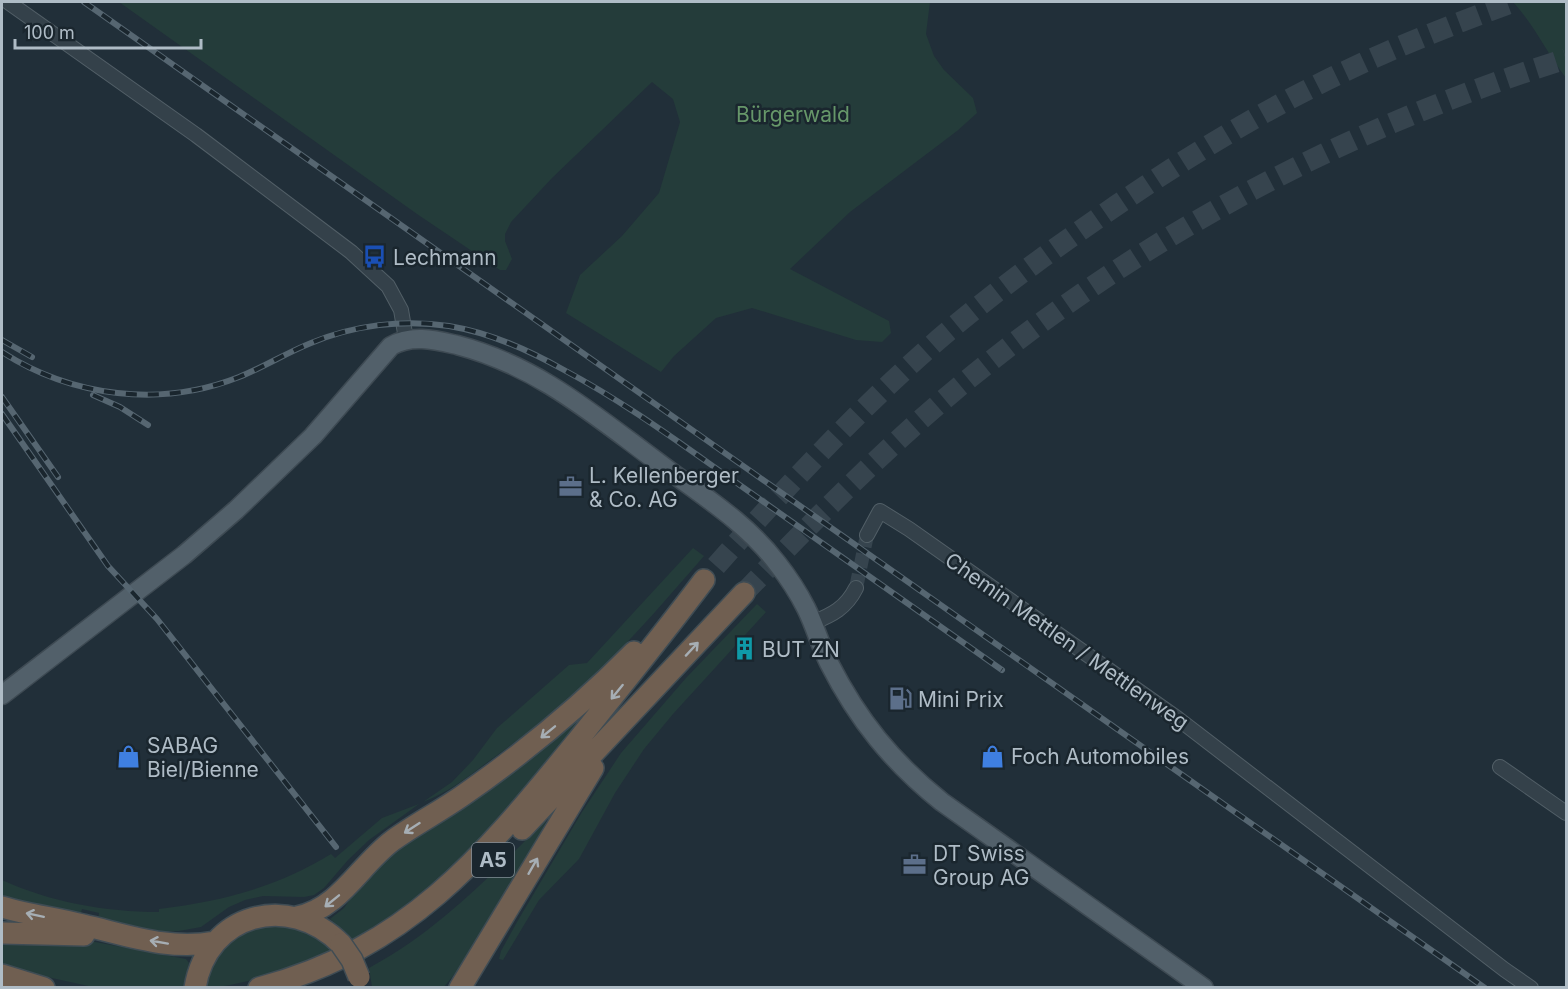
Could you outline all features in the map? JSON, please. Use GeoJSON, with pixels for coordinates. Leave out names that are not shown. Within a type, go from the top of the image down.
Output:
{"type":"FeatureCollection","features":[{"type":"Feature","properties":{"kind":"highway","name":"A5"},"geometry":{"type":"LineString","coordinates":[[259,987],[320,967],[374,940],[410,917],[448,886],[529,800],[657,643],[710,573],[608,679],[563,720],[461,796],[393,840],[344,891],[327,905],[313,913],[297,917]]}},
{"type":"Feature","properties":{"kind":"highway","name":"A5"},"geometry":{"type":"LineString","coordinates":[[303,987],[345,971],[404,937],[435,914],[488,865],[744,593]]}},
{"type":"Feature","properties":{"kind":"highway"},"geometry":{"type":"LineString","coordinates":[[460,987],[587,776],[652,692]]}},
{"type":"Feature","properties":{"kind":"highway"},"geometry":{"type":"LineString","coordinates":[[2,907],[132,938]]}},
{"type":"Feature","properties":{"kind":"highway"},"geometry":{"type":"LineString","coordinates":[[195,986],[202,962],[215,942],[238,924],[258,916],[278,915],[297,917],[323,929],[340,944],[352,960],[360,982]]}},
{"type":"Feature","properties":{"kind":"highway"},"geometry":{"type":"LineString","coordinates":[[2,933],[132,938],[186,946],[215,942]]}},
{"type":"Feature","properties":{"kind":"highway"},"geometry":{"type":"LineString","coordinates":[[455,987],[478,959]]}},
{"type":"Feature","properties":{"kind":"highway"},"geometry":{"type":"LineString","coordinates":[[2,975],[44,987]]}},
{"type":"Feature","properties":{"kind":"main road"},"geometry":{"type":"LineString","coordinates":[[2,695],[184,555],[236,510],[313,436],[387,351],[406,339],[443,342],[500,359],[530,373],[565,394],[749,532],[777,563],[801,597],[828,661],[857,712],[879,743],[914,780],[951,809],[1204,987]]}},
{"type":"Feature","properties":{"kind":"street"},"geometry":{"type":"LineString","coordinates":[[8,2],[196,135],[351,252],[388,285],[401,310],[406,339]]}},
{"type":"Feature","properties":{"kind":"street","name":"Chemin Mettlen / Mettlenweg"},"geometry":{"type":"LineString","coordinates":[[867,535],[880,511],[909,530],[1177,718],[1496,963],[1531,987]]}},
{"type":"Feature","properties":{"kind":"street"},"geometry":{"type":"LineString","coordinates":[[812,623],[840,610],[856,588]]}},
{"type":"Feature","properties":{"kind":"street"},"geometry":{"type":"LineString","coordinates":[[1500,767],[1566,813]]}},
{"type":"Feature","properties":{"kind":"green space","name":"Bürgerwald"},"geometry":{"type":"Polygon","coordinates":[[[119,2],[930,2],[926,34],[934,56],[944,70],[973,98],[977,113],[957,131],[850,212],[790,269],[889,321],[891,333],[882,342],[856,340],[752,308],[716,318],[674,356],[661,372],[566,313],[580,275],[622,236],[659,193],[680,122],[673,99],[652,82],[552,178],[511,222],[505,234],[505,241],[512,259],[506,270],[500,270],[417,214],[119,2]]]}},
{"type":"Feature","properties":{"kind":"green space"},"geometry":{"type":"Polygon","coordinates":[[[1513,2],[1566,2],[1566,78],[1527,20],[1513,2]]]}},
{"type":"Feature","properties":{"kind":"green space"},"geometry":{"type":"Polygon","coordinates":[[[693,548],[704,556],[640,629],[599,671],[536,726],[470,776],[423,802],[452,782],[473,760],[497,728],[569,665],[587,663],[693,548]]]}},
{"type":"Feature","properties":{"kind":"green space"},"geometry":{"type":"Polygon","coordinates":[[[757,604],[766,612],[644,749],[615,793],[579,859],[539,900],[503,960],[499,959],[517,922],[582,812],[621,753],[686,678],[757,604]]]}},
{"type":"Feature","properties":{"kind":"green space"},"geometry":{"type":"Polygon","coordinates":[[[589,709],[510,806],[453,866],[422,894],[389,919],[353,940],[330,919],[344,908],[361,883],[382,862],[589,709]]]}},
{"type":"Feature","properties":{"kind":"green space"},"geometry":{"type":"Polygon","coordinates":[[[419,804],[369,840],[324,888],[314,895],[304,897],[263,896],[245,900],[229,907],[201,927],[156,932],[98,921],[99,913],[82,909],[80,917],[2,899],[2,880],[59,900],[98,908],[139,912],[159,912],[159,909],[227,897],[290,876],[331,854],[335,858],[382,818],[419,804]]]}},
{"type":"Feature","properties":{"kind":"green space"},"geometry":{"type":"Polygon","coordinates":[[[545,821],[524,863],[462,965],[444,987],[372,987],[369,968],[441,920],[545,821]]]}},
{"type":"Feature","properties":{"kind":"green space"},"geometry":{"type":"Polygon","coordinates":[[[265,924],[304,929],[334,949],[287,969],[253,980],[203,988],[212,961],[236,936],[265,924]]]}},
{"type":"Feature","properties":{"kind":"green space"},"geometry":{"type":"Polygon","coordinates":[[[2,937],[90,941],[186,959],[189,963],[183,987],[93,987],[29,973],[2,964],[2,937]]]}},
{"type":"Feature","properties":{"kind":"tunnel"},"geometry":{"type":"LineString","coordinates":[[716,566],[824,449],[909,366],[982,304],[1071,237],[1187,159],[1284,102],[1385,53],[1514,2]]}},
{"type":"Feature","properties":{"kind":"tunnel"},"geometry":{"type":"LineString","coordinates":[[744,593],[849,486],[931,410],[1028,332],[1099,282],[1172,236],[1247,193],[1324,154],[1403,118],[1566,59]]}},
{"type":"Feature","properties":{"kind":"tunnel"},"geometry":{"type":"LineString","coordinates":[[856,588],[867,535]]}},
{"type":"Feature","properties":{"kind":"railway"},"geometry":{"type":"LineString","coordinates":[[84,2],[1485,988]]}},
{"type":"Feature","properties":{"kind":"railway"},"geometry":{"type":"LineString","coordinates":[[2,352],[29,367],[87,388],[148,395],[209,387],[239,377],[311,343],[361,328],[414,323],[449,326],[480,333],[537,356],[634,411],[1002,670]]}},
{"type":"Feature","properties":{"kind":"railway"},"geometry":{"type":"LineString","coordinates":[[2,340],[32,357]]}},
{"type":"Feature","properties":{"kind":"railway"},"geometry":{"type":"LineString","coordinates":[[93,395],[120,407],[148,425]]}},
{"type":"Feature","properties":{"kind":"railway"},"geometry":{"type":"LineString","coordinates":[[2,397],[58,477]]}},
{"type":"Feature","properties":{"kind":"railway"},"geometry":{"type":"LineString","coordinates":[[2,414],[108,566],[157,619],[336,847]]}},
{"type":"Feature","properties":{"kind":"place","name":"Lechmann"},"geometry":{"type":"Point","coordinates":[375,257]}},
{"type":"Feature","properties":{"kind":"place","name":"L. Kellenberger & Co. AG"},"geometry":{"type":"Point","coordinates":[571,487]}},
{"type":"Feature","properties":{"kind":"place","name":"BUT ZN"},"geometry":{"type":"Point","coordinates":[744,649]}},
{"type":"Feature","properties":{"kind":"place","name":"Mini Prix"},"geometry":{"type":"Point","coordinates":[900,699]}},
{"type":"Feature","properties":{"kind":"place","name":"Foch Automobiles"},"geometry":{"type":"Point","coordinates":[993,756]}},
{"type":"Feature","properties":{"kind":"place","name":"SABAG Biel/Bienne"},"geometry":{"type":"Point","coordinates":[129,757]}},
{"type":"Feature","properties":{"kind":"place","name":"DT Swiss Group AG"},"geometry":{"type":"Point","coordinates":[915,865]}}]}
